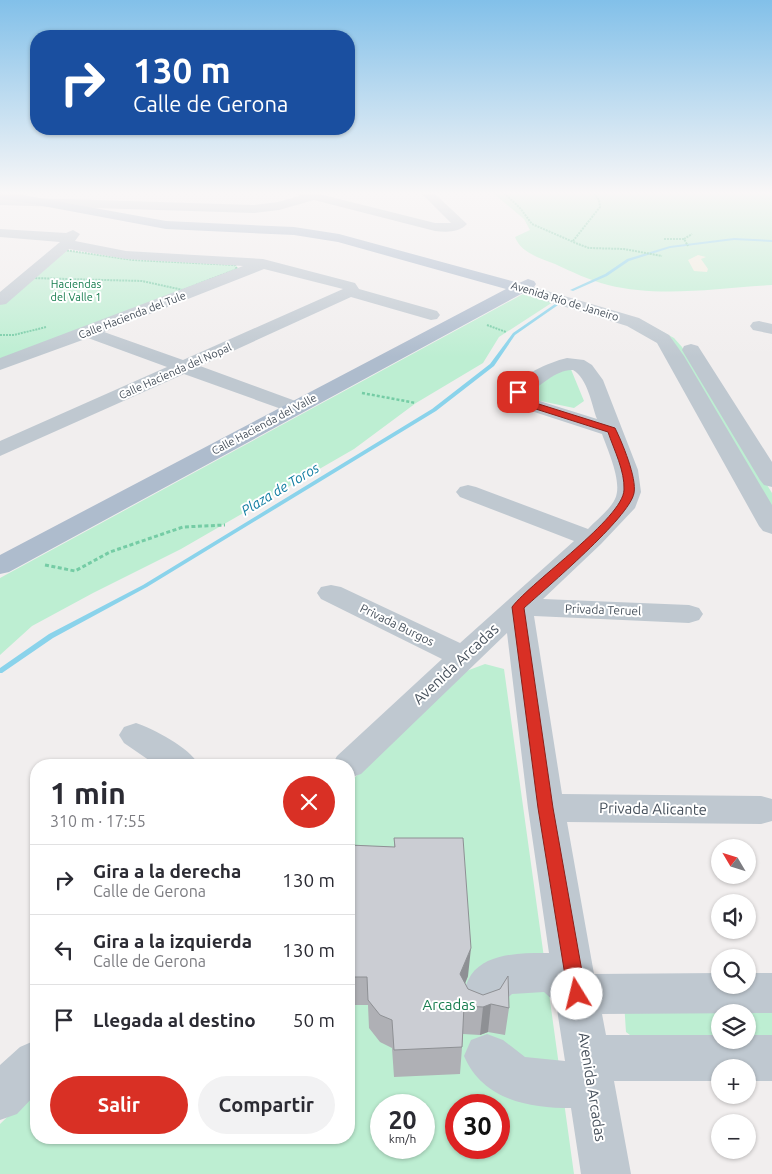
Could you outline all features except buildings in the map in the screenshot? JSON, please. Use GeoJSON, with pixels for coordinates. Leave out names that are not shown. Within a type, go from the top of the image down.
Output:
{"type":"FeatureCollection","features":[{"type":"Feature","properties":{"kind":"main road","name":"Avenida Río de Janeiro"},"geometry":{"type":"LineString","coordinates":[[378,248],[524,286]]}},
{"type":"Feature","properties":{"kind":"main road","name":"Avenida Río de Janeiro"},"geometry":{"type":"LineString","coordinates":[[395,248],[524,286]]}},
{"type":"Feature","properties":{"kind":"main road","name":"Calle Hacienda del Valle"},"geometry":{"type":"LineString","coordinates":[[0,566],[524,286]]}},
{"type":"Feature","properties":{"kind":"street"},"geometry":{"type":"LineString","coordinates":[[0,300],[60,248]]}},
{"type":"Feature","properties":{"kind":"street"},"geometry":{"type":"LineString","coordinates":[[101,248],[126,255],[237,260],[263,264],[349,286],[352,288],[350,292],[431,315]]}},
{"type":"Feature","properties":{"kind":"street","name":"Calle Hacienda del Tule"},"geometry":{"type":"LineString","coordinates":[[0,364],[263,264]]}},
{"type":"Feature","properties":{"kind":"street","name":"Avenida Río de Janeiro"},"geometry":{"type":"LineString","coordinates":[[524,286],[636,315],[656,323],[682,338],[695,354],[772,480]]}},
{"type":"Feature","properties":{"kind":"street","name":"Avenida Río de Janeiro"},"geometry":{"type":"LineString","coordinates":[[524,286],[633,322],[663,339],[675,356],[772,526]]}},
{"type":"Feature","properties":{"kind":"street","name":"Calle Hacienda del Nopal"},"geometry":{"type":"LineString","coordinates":[[0,449],[350,292]]}},
{"type":"Feature","properties":{"kind":"street"},"geometry":{"type":"LineString","coordinates":[[88,332],[294,408]]}},
{"type":"Feature","properties":{"kind":"street"},"geometry":{"type":"LineString","coordinates":[[518,607],[592,539],[626,503],[629,492],[626,470],[612,430]]}},
{"type":"Feature","properties":{"kind":"street"},"geometry":{"type":"LineString","coordinates":[[468,492],[592,539]]}},
{"type":"Feature","properties":{"kind":"street","name":"Privada Burgos"},"geometry":{"type":"LineString","coordinates":[[331,593],[462,657]]}},
{"type":"Feature","properties":{"kind":"street","name":"Privada Teruel"},"geometry":{"type":"LineString","coordinates":[[518,607],[689,614]]}},
{"type":"Feature","properties":{"kind":"street","name":"Avenida Arcadas"},"geometry":{"type":"LineString","coordinates":[[355,759],[462,657],[518,607]]}},
{"type":"Feature","properties":{"kind":"street","name":"Avenida Arcadas"},"geometry":{"type":"LineString","coordinates":[[518,607],[546,808],[606,1174]]}},
{"type":"Feature","properties":{"kind":"street"},"geometry":{"type":"LineString","coordinates":[[136,735],[173,759]]}},
{"type":"Feature","properties":{"kind":"street","name":"Privada Alicante"},"geometry":{"type":"LineString","coordinates":[[546,808],[761,810]]}},
{"type":"Feature","properties":{"kind":"street"},"geometry":{"type":"LineString","coordinates":[[481,1002],[485,990],[494,981],[508,973],[553,973],[577,994],[772,993]]}},
{"type":"Feature","properties":{"kind":"street"},"geometry":{"type":"LineString","coordinates":[[487,1056],[499,1068],[526,1083],[589,1071],[772,1058]]}},
{"type":"Feature","properties":{"kind":"street"},"geometry":{"type":"LineString","coordinates":[[0,1097],[30,1069]]}},
{"type":"Feature","properties":{"kind":"path"},"geometry":{"type":"LineString","coordinates":[[611,248],[662,256]]}},
{"type":"Feature","properties":{"kind":"path"},"geometry":{"type":"LineString","coordinates":[[483,323],[506,332]]}},
{"type":"Feature","properties":{"kind":"path"},"geometry":{"type":"LineString","coordinates":[[355,392],[416,403]]}},
{"type":"Feature","properties":{"kind":"path"},"geometry":{"type":"LineString","coordinates":[[39,563],[75,571],[110,552],[183,527],[225,525]]}},
{"type":"Feature","properties":{"kind":"green space"},"geometry":{"type":"Polygon","coordinates":[[[523,248],[772,248],[772,285],[669,292],[628,289],[594,281],[526,251],[523,248]]]}},
{"type":"Feature","properties":{"kind":"green space","name":"Haciendas del Valle 1"},"geometry":{"type":"Polygon","coordinates":[[[64,250],[133,260],[235,265],[237,269],[0,359],[0,305],[64,250]]]}},
{"type":"Feature","properties":{"kind":"green space"},"geometry":{"type":"Polygon","coordinates":[[[523,294],[553,302],[499,337],[483,363],[416,403],[354,449],[181,549],[32,626],[0,655],[0,578],[523,294]]]}},
{"type":"Feature","properties":{"kind":"green space"},"geometry":{"type":"Polygon","coordinates":[[[641,320],[674,338],[682,347],[772,493],[772,513],[665,337],[641,320]]]}},
{"type":"Feature","properties":{"kind":"green space"},"geometry":{"type":"Polygon","coordinates":[[[570,367],[584,401],[574,408],[526,398],[521,389],[570,367]]]}},
{"type":"Feature","properties":{"kind":"green space","name":"Arcadas"},"geometry":{"type":"Polygon","coordinates":[[[485,664],[504,669],[574,1174],[0,1174],[0,1124],[30,1095],[30,1144],[355,1144],[355,777],[461,673],[485,664]]]}},
{"type":"Feature","properties":{"kind":"green space"},"geometry":{"type":"Polygon","coordinates":[[[772,996],[772,1041],[756,1041],[756,1004],[711,1004],[711,1042],[642,1044],[626,1032],[624,1002],[772,996]]]}},
{"type":"Feature","properties":{"kind":"sand"},"geometry":{"type":"Polygon","coordinates":[[[698,255],[706,257],[701,259],[708,269],[707,272],[694,271],[688,260],[698,255]]]}},
{"type":"Feature","properties":{"kind":"waterway","name":"Plaza de Toros"},"geometry":{"type":"LineString","coordinates":[[572,290],[606,275],[628,260],[667,248]]}},
{"type":"Feature","properties":{"kind":"waterway","name":"Plaza de Toros"},"geometry":{"type":"LineString","coordinates":[[0,671],[51,636],[145,586],[434,410],[492,365],[514,334],[556,305]]}},
{"type":"Feature","properties":{"kind":"route"},"geometry":{"type":"LineString","coordinates":[[518,392],[516,395],[523,402],[612,430],[628,478],[629,492],[626,503],[592,539],[518,607],[546,808],[577,994]]}}]}
